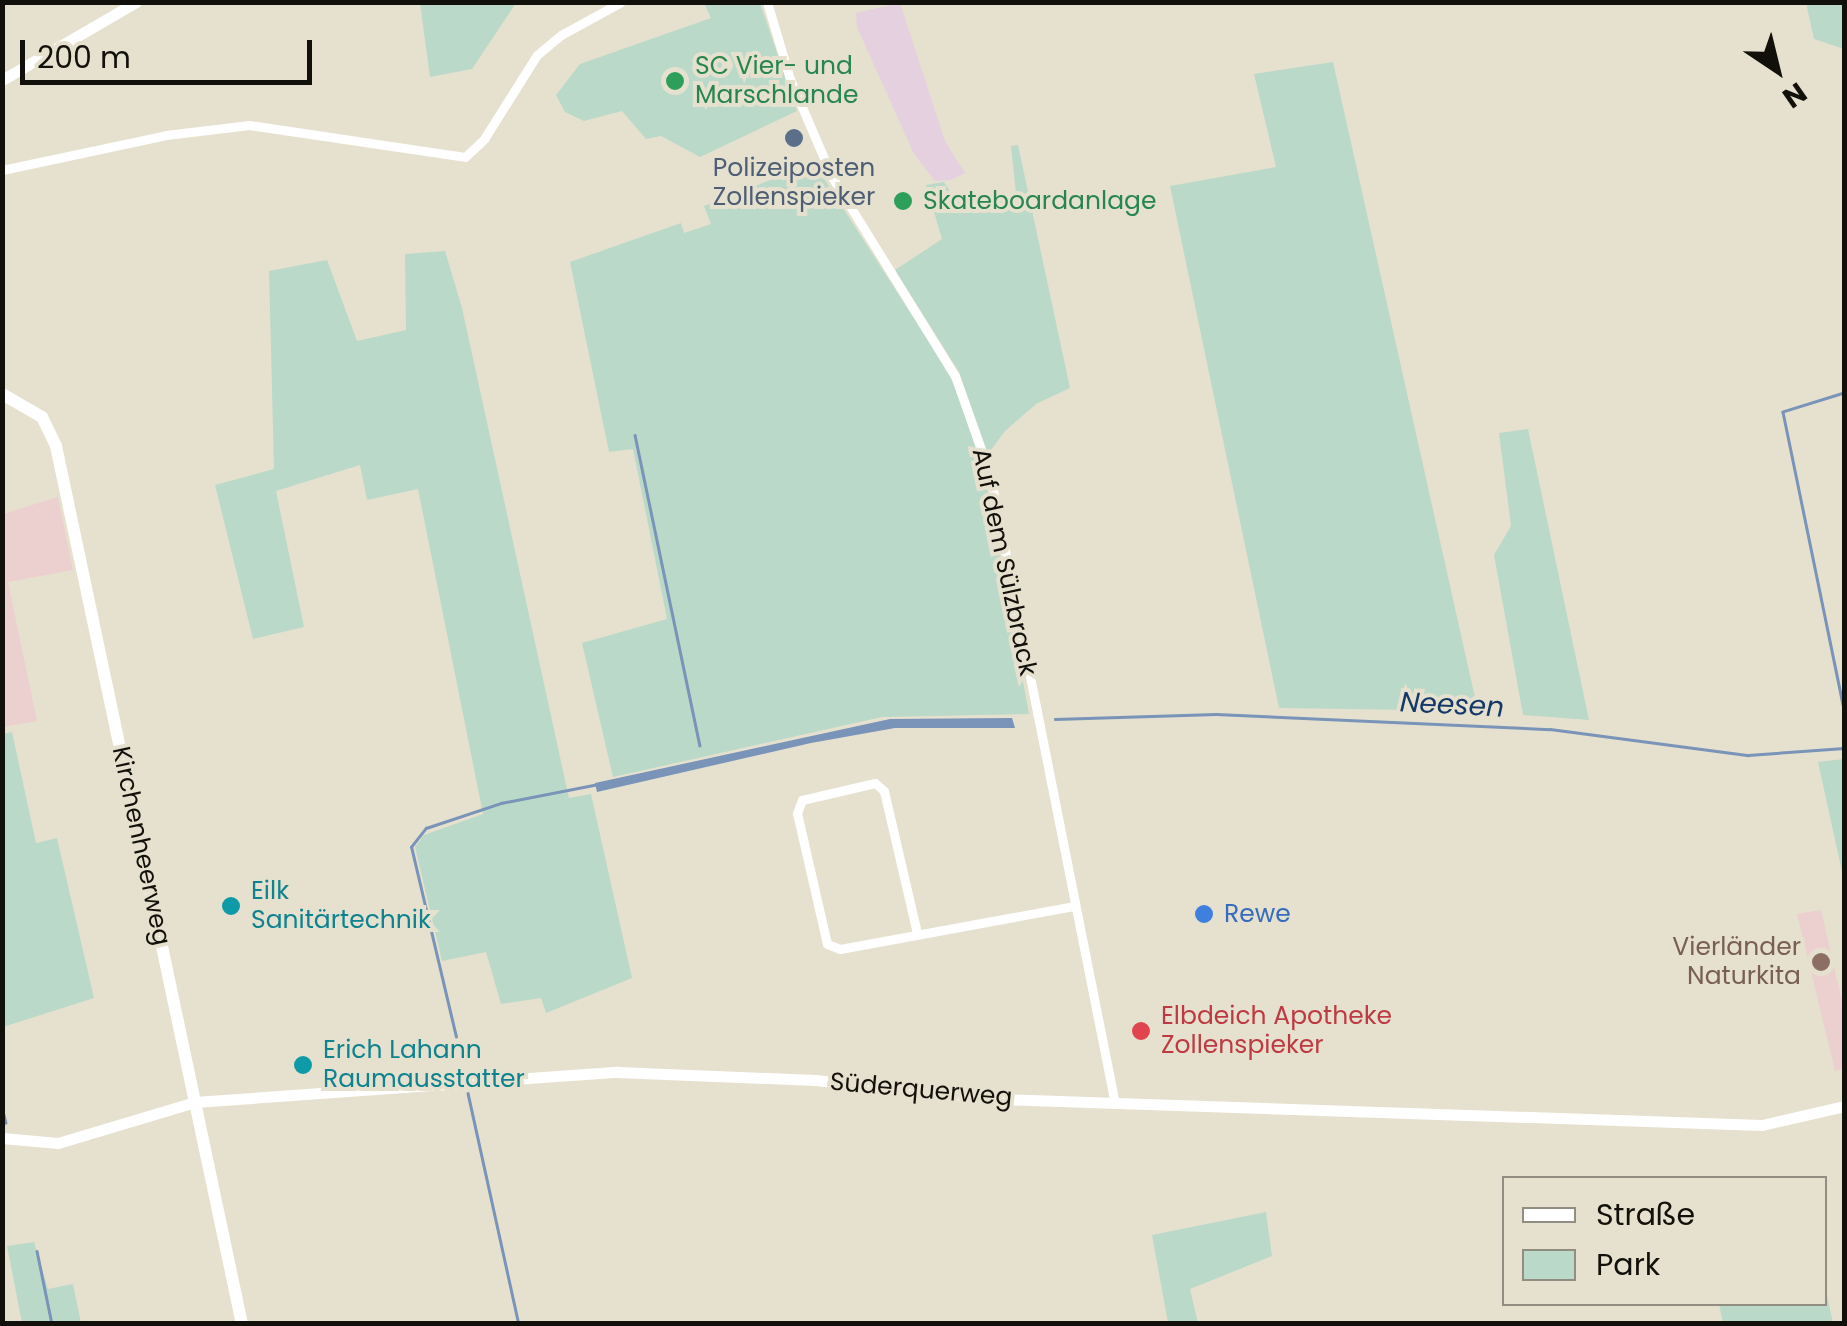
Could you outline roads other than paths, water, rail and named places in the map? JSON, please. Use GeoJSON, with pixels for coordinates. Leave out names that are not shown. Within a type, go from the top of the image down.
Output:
{"type":"FeatureCollection","features":[{"type":"Feature","properties":{"kind":"main road","name":"Kirchenheerweg"},"geometry":{"type":"LineString","coordinates":[[2,394],[42,417],[56,446],[242,1324]]}},
{"type":"Feature","properties":{"kind":"street"},"geometry":{"type":"LineString","coordinates":[[2,80],[136,2]]}},
{"type":"Feature","properties":{"kind":"street"},"geometry":{"type":"LineString","coordinates":[[2,170],[166,135],[249,125],[465,157],[484,139],[537,55],[561,34],[621,2]]}},
{"type":"Feature","properties":{"kind":"street","name":"Auf dem Sülzbrack"},"geometry":{"type":"LineString","coordinates":[[767,2],[790,78],[832,177],[955,376],[990,475],[1115,1104]]}},
{"type":"Feature","properties":{"kind":"street"},"geometry":{"type":"LineString","coordinates":[[917,934],[884,791],[874,783],[802,800],[796,813],[827,944],[840,949],[1075,906]]}},
{"type":"Feature","properties":{"kind":"street","name":"Süderquerweg"},"geometry":{"type":"LineString","coordinates":[[2,1138],[58,1142],[195,1102],[617,1072],[815,1080],[1000,1099],[1762,1126],[1844,1106]]}},
{"type":"Feature","properties":{"kind":"water"},"geometry":{"type":"Polygon","coordinates":[[[1012,718],[1015,728],[895,728],[597,792],[595,783],[890,719],[1012,718]]]}},
{"type":"Feature","properties":{"kind":"waterway"},"geometry":{"type":"LineString","coordinates":[[1844,393],[1783,412],[1844,710]]}},
{"type":"Feature","properties":{"kind":"waterway"},"geometry":{"type":"LineString","coordinates":[[635,435],[700,745]]}},
{"type":"Feature","properties":{"kind":"waterway","name":"Neesen"},"geometry":{"type":"LineString","coordinates":[[1055,719],[1216,714],[1550,729],[1748,755],[1844,748]]}},
{"type":"Feature","properties":{"kind":"waterway"},"geometry":{"type":"LineString","coordinates":[[456,1037],[411,847],[426,828],[501,803],[594,785]]}},
{"type":"Feature","properties":{"kind":"waterway"},"geometry":{"type":"LineString","coordinates":[[468,1093],[519,1324]]}},
{"type":"Feature","properties":{"kind":"waterway"},"geometry":{"type":"LineString","coordinates":[[2,1107],[6,1123]]}},
{"type":"Feature","properties":{"kind":"waterway"},"geometry":{"type":"LineString","coordinates":[[37,1251],[52,1324]]}},
{"type":"Feature","properties":{"kind":"place","name":"SC Vier- und Marschlande"},"geometry":{"type":"Point","coordinates":[675,81]}},
{"type":"Feature","properties":{"kind":"place","name":"Polizeiposten Zollenspieker"},"geometry":{"type":"Point","coordinates":[794,138]}},
{"type":"Feature","properties":{"kind":"place","name":"Skateboardanlage"},"geometry":{"type":"Point","coordinates":[903,201]}},
{"type":"Feature","properties":{"kind":"place","name":"Eilk Sanitärtechnik"},"geometry":{"type":"Point","coordinates":[231,906]}},
{"type":"Feature","properties":{"kind":"place","name":"Rewe"},"geometry":{"type":"Point","coordinates":[1204,914]}},
{"type":"Feature","properties":{"kind":"place","name":"Vierländer Naturkita"},"geometry":{"type":"Point","coordinates":[1821,962]}},
{"type":"Feature","properties":{"kind":"place","name":"Elbdeich Apotheke Zollenspieker"},"geometry":{"type":"Point","coordinates":[1141,1031]}},
{"type":"Feature","properties":{"kind":"place","name":"Erich Lahann Raumausstatter"},"geometry":{"type":"Point","coordinates":[303,1065]}}]}
